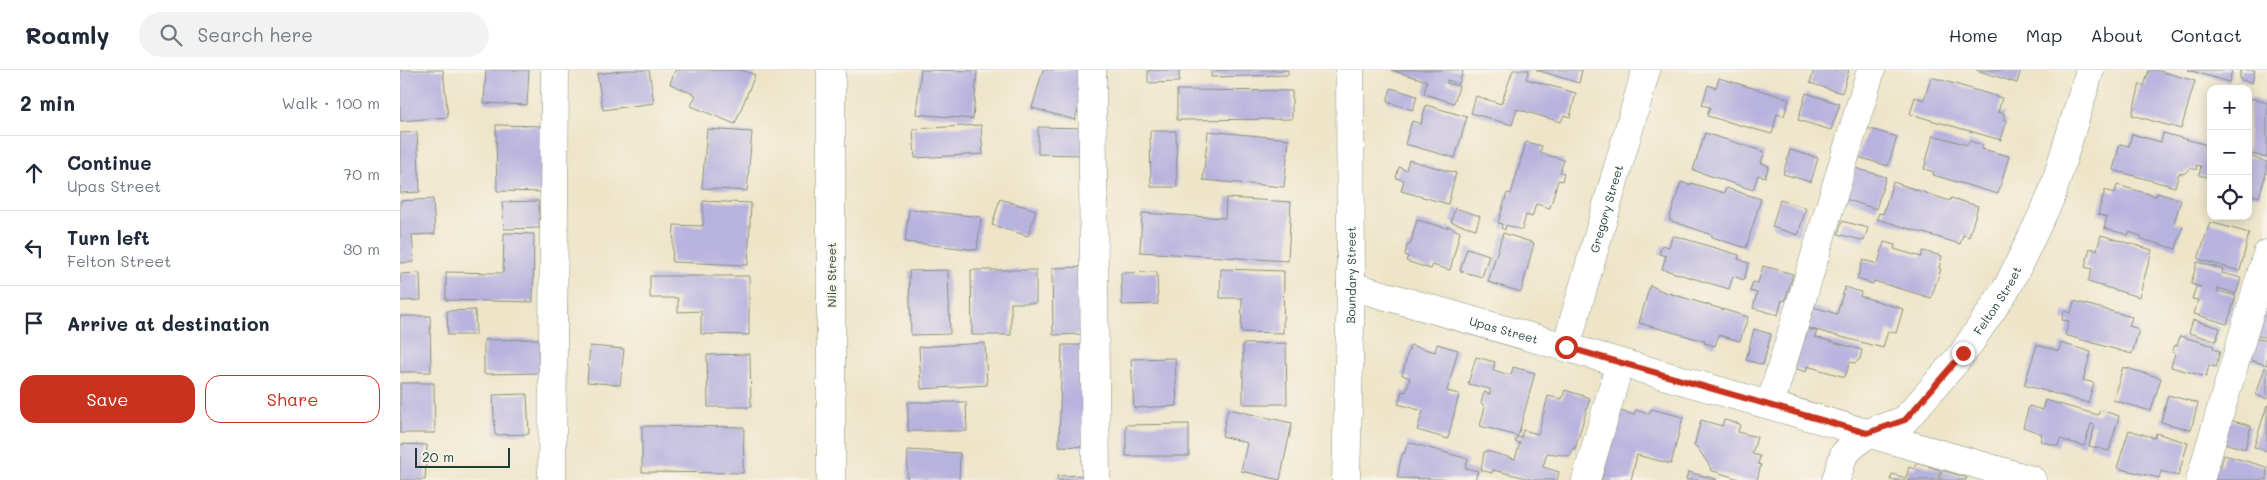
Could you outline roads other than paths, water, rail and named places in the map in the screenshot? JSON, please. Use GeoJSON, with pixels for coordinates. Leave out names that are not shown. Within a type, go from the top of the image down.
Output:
{"type":"FeatureCollection","features":[{"type":"Feature","properties":{"kind":"street"},"geometry":{"type":"LineString","coordinates":[[552,480],[555,70]]}},
{"type":"Feature","properties":{"kind":"street","name":"Nile Street"},"geometry":{"type":"LineString","coordinates":[[831,70],[831,480]]}},
{"type":"Feature","properties":{"kind":"street"},"geometry":{"type":"LineString","coordinates":[[1092,70],[1096,480]]}},
{"type":"Feature","properties":{"kind":"street","name":"Boundary Street"},"geometry":{"type":"LineString","coordinates":[[1346,480],[1351,286],[1350,70]]}},
{"type":"Feature","properties":{"kind":"street","name":"Gregory Street"},"geometry":{"type":"LineString","coordinates":[[1566,347],[1646,70]]}},
{"type":"Feature","properties":{"kind":"street"},"geometry":{"type":"LineString","coordinates":[[1770,405],[1871,70]]}},
{"type":"Feature","properties":{"kind":"street","name":"Felton Street"},"geometry":{"type":"LineString","coordinates":[[1836,480],[1844,454],[1867,433],[1905,420],[1963,353],[2008,286],[2051,197],[2090,70]]}},
{"type":"Feature","properties":{"kind":"street"},"geometry":{"type":"LineString","coordinates":[[2200,480],[2267,254]]}},
{"type":"Feature","properties":{"kind":"street","name":"Upas Street"},"geometry":{"type":"LineString","coordinates":[[1351,286],[2032,480]]}},
{"type":"Feature","properties":{"kind":"street"},"geometry":{"type":"LineString","coordinates":[[1586,480],[1620,363]]}}]}
